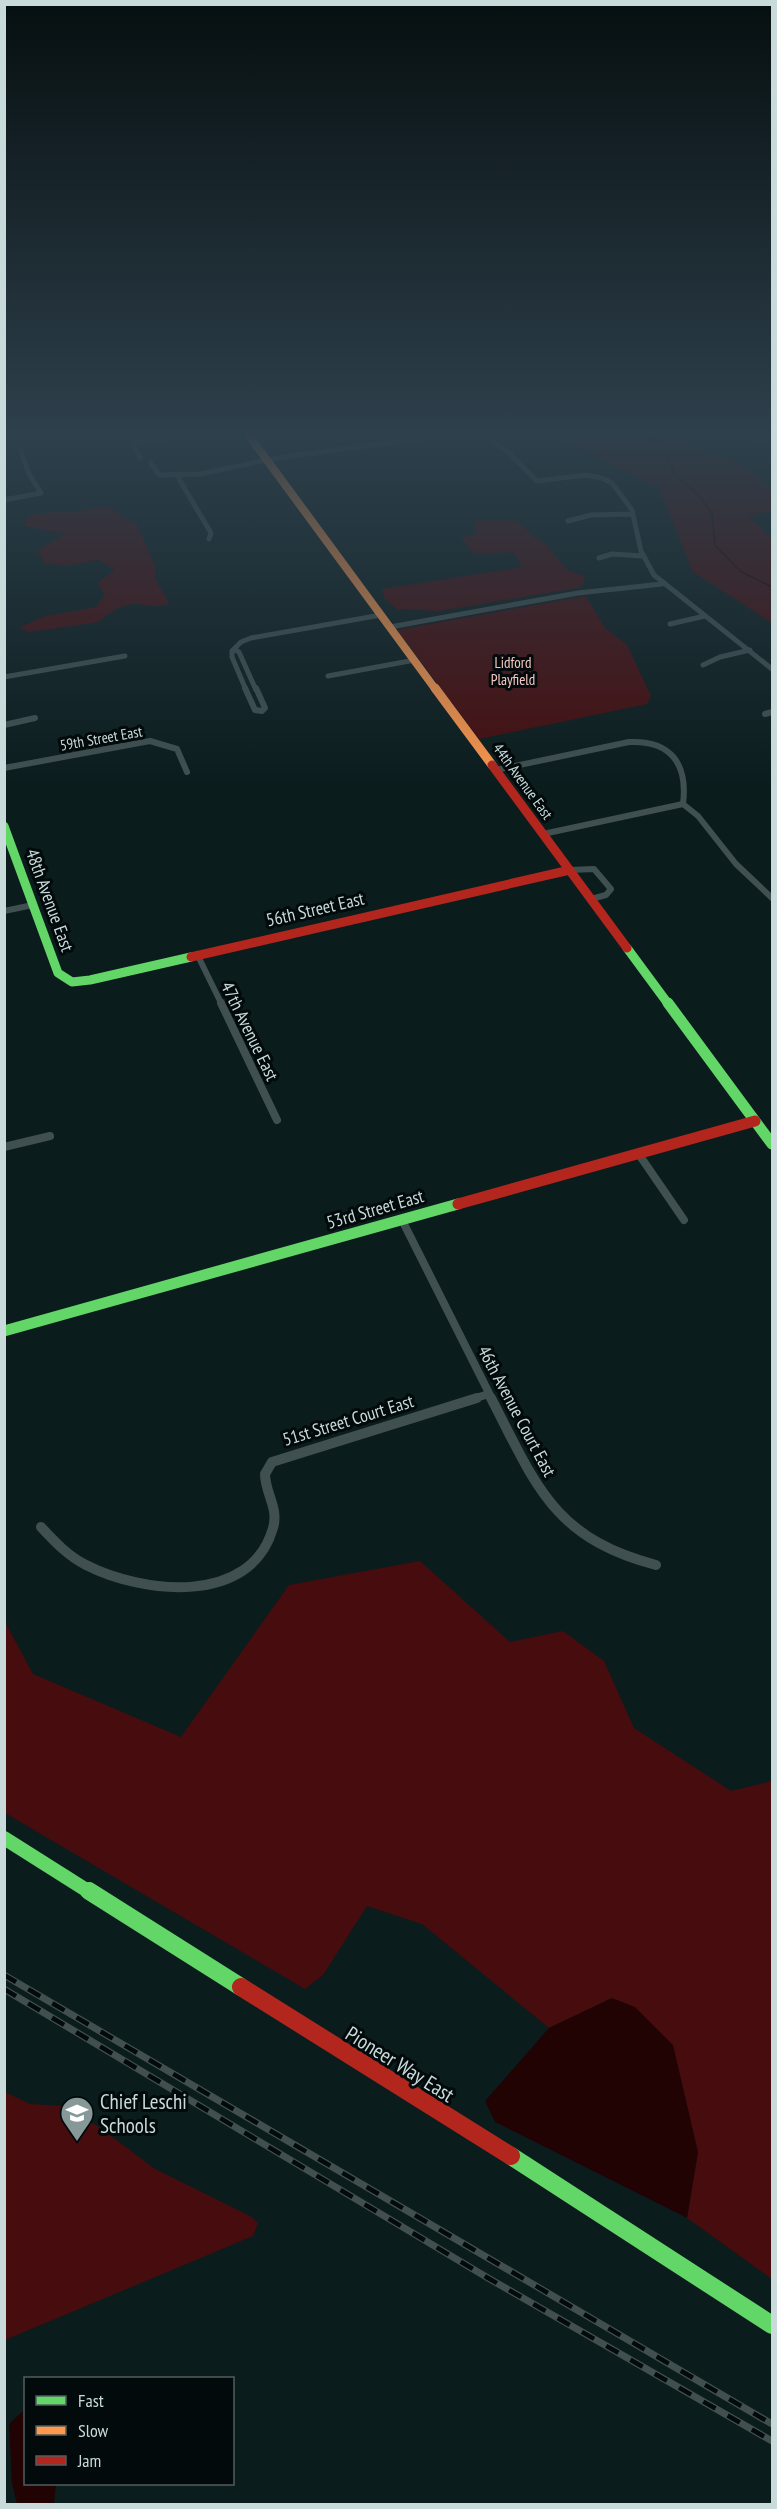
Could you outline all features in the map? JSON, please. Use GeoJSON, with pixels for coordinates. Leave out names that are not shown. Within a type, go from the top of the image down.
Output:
{"type":"FeatureCollection","features":[{"type":"Feature","properties":{"kind":"street","name":"44th Avenue East"},"geometry":{"type":"LineString","coordinates":[[336,554],[772,1144]]}},
{"type":"Feature","properties":{"kind":"street"},"geometry":{"type":"LineString","coordinates":[[599,558],[612,554]]}},
{"type":"Feature","properties":{"kind":"street"},"geometry":{"type":"LineString","coordinates":[[613,554],[643,556],[662,584],[772,669]]}},
{"type":"Feature","properties":{"kind":"street"},"geometry":{"type":"LineString","coordinates":[[390,627],[578,593],[662,584]]}},
{"type":"Feature","properties":{"kind":"street"},"geometry":{"type":"LineString","coordinates":[[235,650],[239,652],[265,710],[255,710],[232,657],[232,651],[241,642],[251,638],[381,615]]}},
{"type":"Feature","properties":{"kind":"street"},"geometry":{"type":"LineString","coordinates":[[670,624],[705,616]]}},
{"type":"Feature","properties":{"kind":"street"},"geometry":{"type":"LineString","coordinates":[[703,665],[720,657],[750,650]]}},
{"type":"Feature","properties":{"kind":"street"},"geometry":{"type":"LineString","coordinates":[[4,678],[125,656]]}},
{"type":"Feature","properties":{"kind":"street"},"geometry":{"type":"LineString","coordinates":[[328,676],[415,660]]}},
{"type":"Feature","properties":{"kind":"street"},"geometry":{"type":"LineString","coordinates":[[4,725],[35,718]]}},
{"type":"Feature","properties":{"kind":"street","name":"59th Street East"},"geometry":{"type":"LineString","coordinates":[[4,768],[153,741],[177,749],[187,772]]}},
{"type":"Feature","properties":{"kind":"street"},"geometry":{"type":"LineString","coordinates":[[496,770],[629,742],[652,742],[672,755],[681,767],[686,789],[683,804]]}},
{"type":"Feature","properties":{"kind":"street"},"geometry":{"type":"LineString","coordinates":[[543,834],[683,804]]}},
{"type":"Feature","properties":{"kind":"street"},"geometry":{"type":"LineString","coordinates":[[683,804],[698,816],[736,864],[772,897]]}},
{"type":"Feature","properties":{"kind":"street","name":"48th Avenue East"},"geometry":{"type":"LineString","coordinates":[[6,833],[58,973],[68,980]]}},
{"type":"Feature","properties":{"kind":"street"},"geometry":{"type":"LineString","coordinates":[[570,870],[594,869],[611,889],[606,895],[591,899]]}},
{"type":"Feature","properties":{"kind":"street","name":"56th Street East"},"geometry":{"type":"LineString","coordinates":[[68,980],[78,982],[90,980],[570,870]]}},
{"type":"Feature","properties":{"kind":"street"},"geometry":{"type":"LineString","coordinates":[[4,911],[33,905]]}},
{"type":"Feature","properties":{"kind":"street","name":"47th Avenue East"},"geometry":{"type":"LineString","coordinates":[[197,954],[276,1120]]}},
{"type":"Feature","properties":{"kind":"street","name":"53rd Street East"},"geometry":{"type":"LineString","coordinates":[[4,1331],[755,1120]]}},
{"type":"Feature","properties":{"kind":"street"},"geometry":{"type":"LineString","coordinates":[[4,1147],[50,1136]]}},
{"type":"Feature","properties":{"kind":"street"},"geometry":{"type":"LineString","coordinates":[[638,1153],[684,1220]]}},
{"type":"Feature","properties":{"kind":"street","name":"46th Avenue Court East"},"geometry":{"type":"LineString","coordinates":[[402,1220],[536,1483],[566,1520],[609,1551],[656,1565]]}},
{"type":"Feature","properties":{"kind":"street","name":"51st Street Court East"},"geometry":{"type":"LineString","coordinates":[[41,1527],[64,1551],[118,1577],[174,1588],[210,1585],[237,1574],[250,1565],[269,1540],[275,1514],[264,1478],[272,1462],[489,1394]]}},
{"type":"Feature","properties":{"kind":"street","name":"Pioneer Way East"},"geometry":{"type":"LineString","coordinates":[[4,1838],[492,2144],[772,2325]]}},
{"type":"Feature","properties":{"kind":"green space"},"geometry":{"type":"Polygon","coordinates":[[[40,554],[150,554],[156,568],[155,579],[169,603],[157,606],[126,605],[111,612],[99,622],[29,632],[19,628],[42,617],[96,607],[105,594],[97,583],[115,570],[98,560],[68,566],[44,563],[40,554]]]}},
{"type":"Feature","properties":{"kind":"green space"},"geometry":{"type":"Polygon","coordinates":[[[514,554],[554,554],[567,570],[585,577],[583,584],[578,588],[439,611],[397,609],[384,598],[382,589],[522,567],[514,554]]]}},
{"type":"Feature","properties":{"kind":"green space"},"geometry":{"type":"Polygon","coordinates":[[[686,554],[772,554],[772,623],[693,572],[686,554]]]}},
{"type":"Feature","properties":{"kind":"green space","name":"Lidford Playfield"},"geometry":{"type":"Polygon","coordinates":[[[586,596],[605,628],[627,645],[651,696],[647,704],[479,739],[397,630],[586,596]]]}},
{"type":"Feature","properties":{"kind":"green space"},"geometry":{"type":"Polygon","coordinates":[[[420,1561],[510,1642],[563,1631],[604,1661],[634,1728],[731,1791],[772,1781],[772,2279],[687,2218],[698,2152],[612,1998],[549,2028],[422,1924],[367,1906],[323,1975],[305,1989],[5,1813],[4,1620],[33,1674],[181,1737],[289,1585],[420,1561]]]}},
{"type":"Feature","properties":{"kind":"green space","name":"Chief Leschi Schools"},"geometry":{"type":"Polygon","coordinates":[[[5,2092],[30,2104],[65,2106],[99,2127],[155,2169],[250,2216],[258,2223],[253,2236],[5,2340],[5,2092]]]}},
{"type":"Feature","properties":{"kind":"shaded area"},"geometry":{"type":"Polygon","coordinates":[[[612,1998],[635,2007],[673,2045],[698,2152],[687,2218],[495,2122],[485,2101],[549,2028],[612,1998]]]}},
{"type":"Feature","properties":{"kind":"shaded area"},"geometry":{"type":"Polygon","coordinates":[[[24,2410],[24,2485],[56,2485],[54,2504],[17,2504],[12,2483],[9,2424],[24,2410]]]}},
{"type":"Feature","properties":{"kind":"waterway"},"geometry":{"type":"LineString","coordinates":[[724,554],[740,571],[772,587]]}},
{"type":"Feature","properties":{"kind":"railway"},"geometry":{"type":"LineString","coordinates":[[4,1975],[772,2424]]}},
{"type":"Feature","properties":{"kind":"railway"},"geometry":{"type":"LineString","coordinates":[[4,1989],[488,2278],[772,2441]]}},
{"type":"Feature","properties":{"kind":"traffic: fast"},"geometry":{"type":"LineString","coordinates":[[4,826],[58,973],[72,982],[90,980],[191,957]]}},
{"type":"Feature","properties":{"kind":"traffic: fast"},"geometry":{"type":"LineString","coordinates":[[627,948],[772,1144]]}},
{"type":"Feature","properties":{"kind":"traffic: fast"},"geometry":{"type":"LineString","coordinates":[[4,1331],[458,1204]]}},
{"type":"Feature","properties":{"kind":"traffic: fast"},"geometry":{"type":"LineString","coordinates":[[4,1838],[241,1987]]}},
{"type":"Feature","properties":{"kind":"traffic: fast"},"geometry":{"type":"LineString","coordinates":[[511,2156],[772,2325]]}},
{"type":"Feature","properties":{"kind":"traffic: slow"},"geometry":{"type":"LineString","coordinates":[[336,554],[492,765]]}},
{"type":"Feature","properties":{"kind":"traffic: jam"},"geometry":{"type":"LineString","coordinates":[[492,765],[627,948]]}},
{"type":"Feature","properties":{"kind":"traffic: jam"},"geometry":{"type":"LineString","coordinates":[[191,957],[570,870]]}},
{"type":"Feature","properties":{"kind":"traffic: jam"},"geometry":{"type":"LineString","coordinates":[[458,1204],[755,1121]]}},
{"type":"Feature","properties":{"kind":"traffic: jam"},"geometry":{"type":"LineString","coordinates":[[241,1987],[511,2156]]}},
{"type":"Feature","properties":{"kind":"place","name":"Chief Leschi Schools"},"geometry":{"type":"Point","coordinates":[77,2142]}}]}
